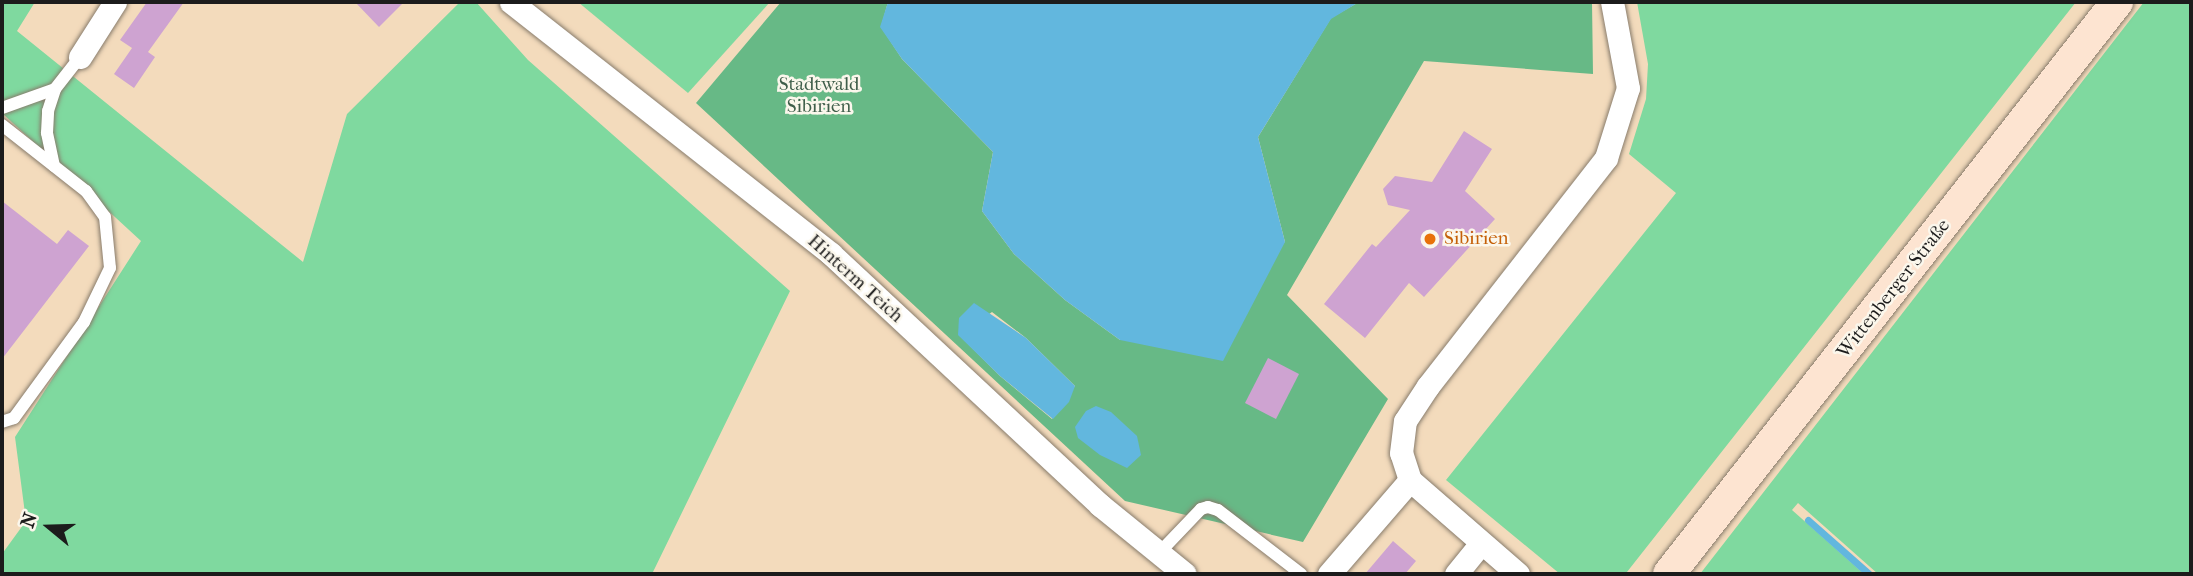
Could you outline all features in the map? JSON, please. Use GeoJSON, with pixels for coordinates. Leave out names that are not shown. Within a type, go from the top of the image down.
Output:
{"type":"FeatureCollection","features":[{"type":"Feature","properties":{"kind":"main road","name":"Wittenberger Straße"},"geometry":{"type":"LineString","coordinates":[[1669,574],[2117,2]]}},
{"type":"Feature","properties":{"kind":"street"},"geometry":{"type":"LineString","coordinates":[[80,57],[115,2]]}},
{"type":"Feature","properties":{"kind":"street","name":"Hinterm Teich"},"geometry":{"type":"LineString","coordinates":[[511,2],[831,254],[1100,505],[1185,574]]}},
{"type":"Feature","properties":{"kind":"street"},"geometry":{"type":"LineString","coordinates":[[1518,574],[1409,480],[1401,453],[1405,421],[1428,386],[1606,158],[1628,88],[1612,2]]}},
{"type":"Feature","properties":{"kind":"street"},"geometry":{"type":"LineString","coordinates":[[1329,574],[1409,480]]}},
{"type":"Feature","properties":{"kind":"street"},"geometry":{"type":"LineString","coordinates":[[1456,574],[1481,543]]}},
{"type":"Feature","properties":{"kind":"lane"},"geometry":{"type":"LineString","coordinates":[[54,166],[47,133],[48,111],[55,89],[80,57]]}},
{"type":"Feature","properties":{"kind":"lane"},"geometry":{"type":"LineString","coordinates":[[2,108],[55,89]]}},
{"type":"Feature","properties":{"kind":"lane"},"geometry":{"type":"LineString","coordinates":[[2,125],[86,191],[105,217],[110,268],[83,322],[14,418],[2,422]]}},
{"type":"Feature","properties":{"kind":"lane"},"geometry":{"type":"LineString","coordinates":[[1158,553],[1201,509],[1208,507],[1218,510],[1301,574]]}},
{"type":"Feature","properties":{"kind":"green space"},"geometry":{"type":"Polygon","coordinates":[[[2,2],[35,2],[17,31],[303,262],[347,114],[460,2],[476,2],[528,60],[790,291],[652,574],[2,574],[2,554],[26,521],[15,437],[141,241],[2,113],[2,2]]]}},
{"type":"Feature","properties":{"kind":"green space"},"geometry":{"type":"Polygon","coordinates":[[[578,2],[770,2],[688,93],[578,2]]]}},
{"type":"Feature","properties":{"kind":"green space","name":"Stadtwald Sibirien"},"geometry":{"type":"Polygon","coordinates":[[[781,2],[888,2],[881,27],[902,59],[993,152],[982,211],[1014,254],[1065,300],[1120,340],[1285,242],[1258,137],[1331,18],[1359,2],[1592,2],[1593,74],[1424,61],[1287,295],[1388,399],[1303,542],[1125,501],[696,103],[781,2]],[[992,312],[959,335],[1000,376],[1052,419],[1075,386],[1026,338],[992,312]]]}},
{"type":"Feature","properties":{"kind":"green space"},"geometry":{"type":"Polygon","coordinates":[[[1637,2],[2076,2],[1627,572],[1560,574],[1446,480],[1676,193],[1629,154],[1646,99],[1648,64],[1637,2]]]}},
{"type":"Feature","properties":{"kind":"green space"},"geometry":{"type":"Polygon","coordinates":[[[2144,2],[2191,2],[2191,574],[1878,574],[1798,503],[1792,510],[1864,574],[1700,574],[2144,2]]]}},
{"type":"Feature","properties":{"kind":"water"},"geometry":{"type":"Polygon","coordinates":[[[888,2],[1359,2],[1331,19],[1258,137],[1285,242],[1223,361],[1120,340],[1065,300],[1014,254],[982,211],[993,152],[902,59],[880,27],[888,2]]]}},
{"type":"Feature","properties":{"kind":"water"},"geometry":{"type":"Polygon","coordinates":[[[974,303],[1026,338],[1075,386],[1069,402],[1053,419],[1000,376],[958,335],[959,318],[974,303]]]}},
{"type":"Feature","properties":{"kind":"water"},"geometry":{"type":"Polygon","coordinates":[[[1096,406],[1111,412],[1137,436],[1141,455],[1127,468],[1100,455],[1078,438],[1075,427],[1086,411],[1096,406]]]}},
{"type":"Feature","properties":{"kind":"building"},"geometry":{"type":"Polygon","coordinates":[[[147,2],[184,2],[148,52],[155,57],[134,88],[114,74],[132,48],[120,40],[147,2]]]}},
{"type":"Feature","properties":{"kind":"building"},"geometry":{"type":"Polygon","coordinates":[[[355,2],[404,2],[379,27],[355,2]]]}},
{"type":"Feature","properties":{"kind":"building","name":"Sibirien"},"geometry":{"type":"Polygon","coordinates":[[[1464,131],[1492,149],[1465,191],[1495,219],[1424,297],[1409,283],[1365,338],[1324,304],[1372,244],[1376,247],[1410,210],[1388,205],[1383,189],[1395,176],[1432,182],[1464,131]]]}},
{"type":"Feature","properties":{"kind":"building"},"geometry":{"type":"Polygon","coordinates":[[[2,201],[57,244],[68,230],[89,246],[2,359],[2,201]]]}},
{"type":"Feature","properties":{"kind":"building"},"geometry":{"type":"Polygon","coordinates":[[[1268,358],[1299,374],[1276,419],[1245,403],[1268,358]]]}},
{"type":"Feature","properties":{"kind":"building"},"geometry":{"type":"Polygon","coordinates":[[[1393,541],[1416,561],[1405,574],[1365,574],[1393,541]]]}},
{"type":"Feature","properties":{"kind":"waterway"},"geometry":{"type":"LineString","coordinates":[[1808,520],[1869,574]]}},
{"type":"Feature","properties":{"kind":"place","name":"Sibirien"},"geometry":{"type":"Point","coordinates":[1430,239]}}]}
